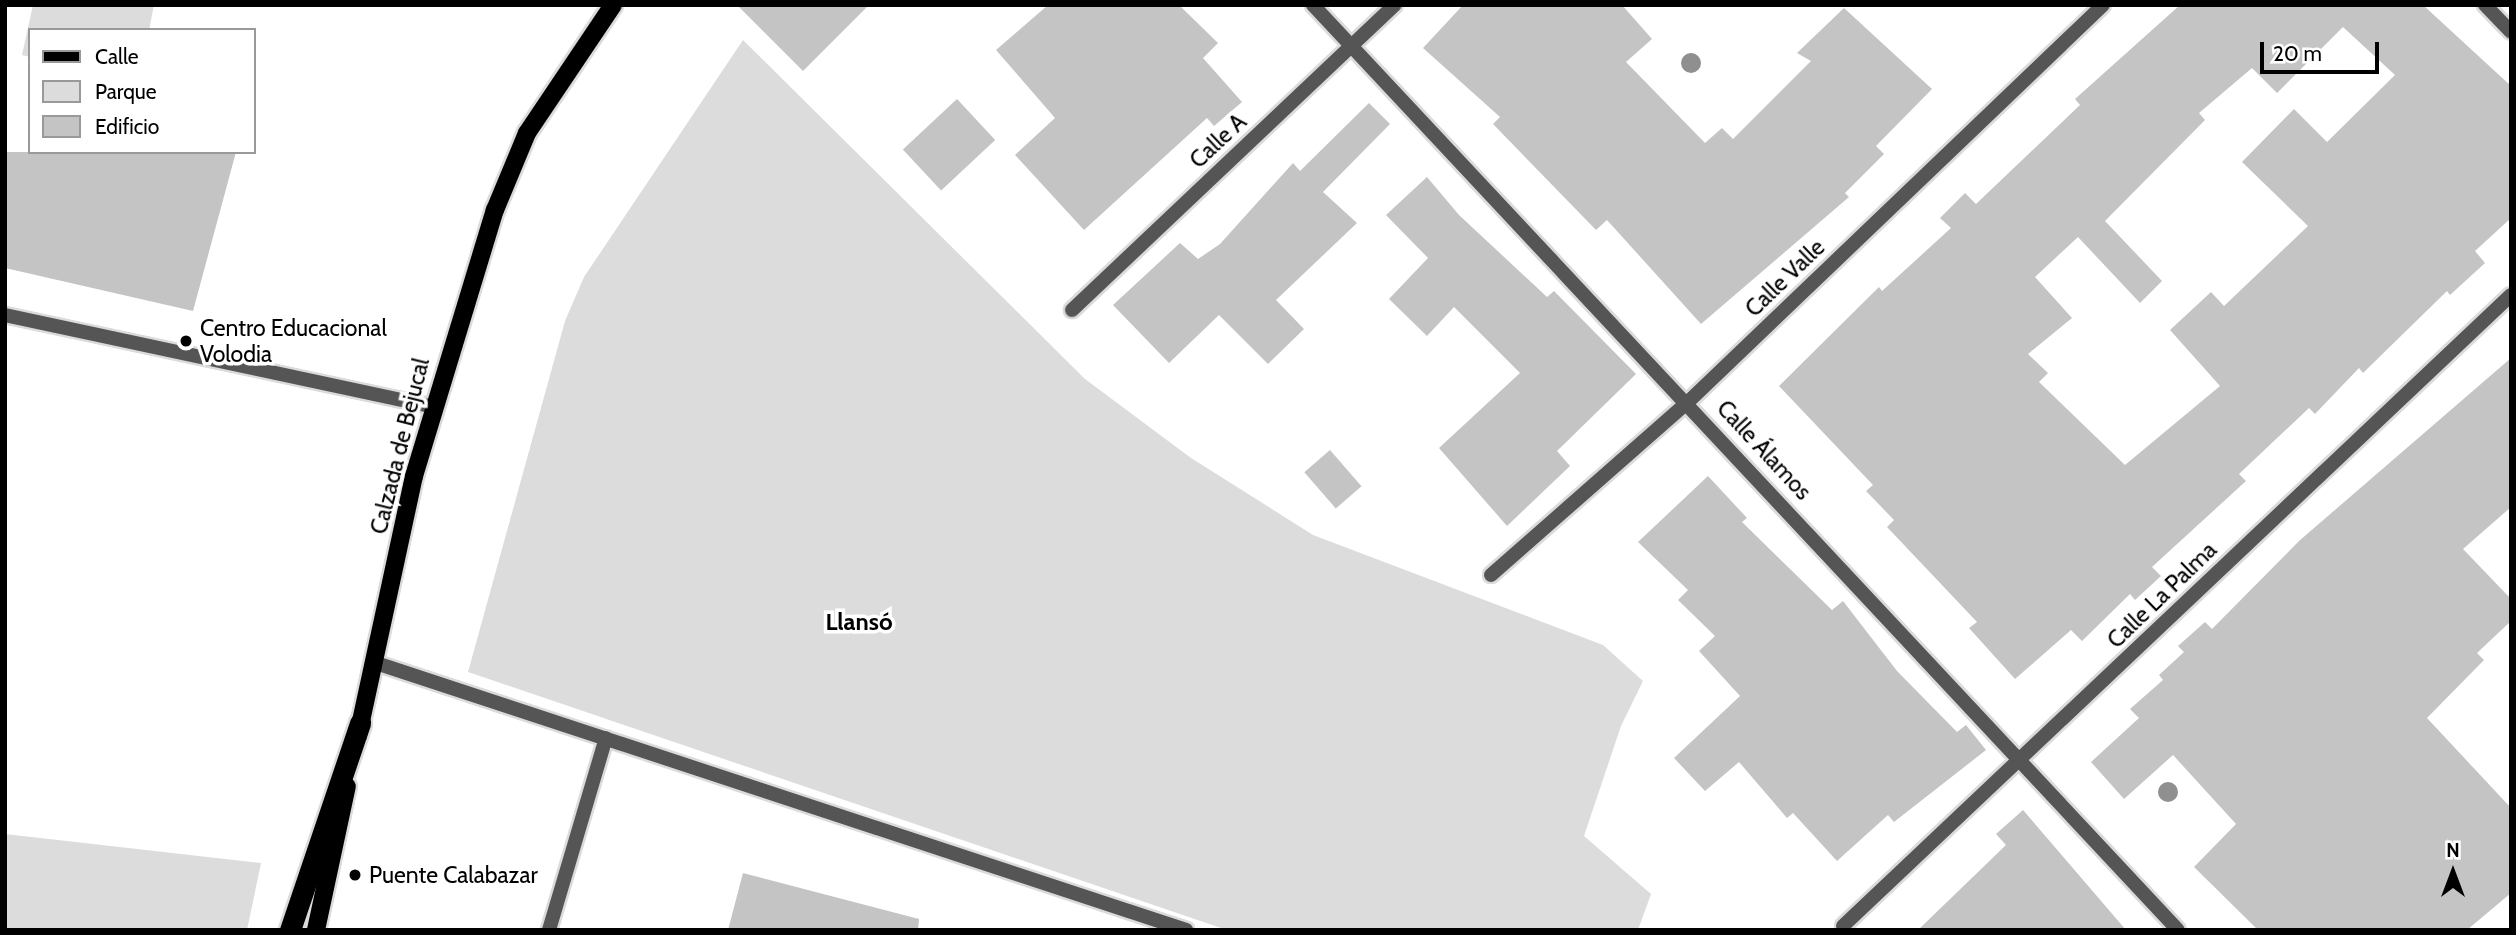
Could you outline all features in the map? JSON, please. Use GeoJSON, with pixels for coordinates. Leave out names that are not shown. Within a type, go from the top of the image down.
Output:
{"type":"FeatureCollection","features":[{"type":"Feature","properties":{"kind":"highway"},"geometry":{"type":"LineString","coordinates":[[290,930],[360,723]]}},
{"type":"Feature","properties":{"kind":"main road","name":"Calzada de Bejucal"},"geometry":{"type":"LineString","coordinates":[[316,930],[360,723],[433,407],[495,210],[527,133],[613,5]]}},
{"type":"Feature","properties":{"kind":"street","name":"Calle Álamos"},"geometry":{"type":"LineString","coordinates":[[1313,5],[1688,402],[2178,930]]}},
{"type":"Feature","properties":{"kind":"street","name":"Calle A"},"geometry":{"type":"LineString","coordinates":[[1072,310],[1395,5]]}},
{"type":"Feature","properties":{"kind":"street","name":"Calle Valle"},"geometry":{"type":"LineString","coordinates":[[1491,575],[1688,402],[2103,5]]}},
{"type":"Feature","properties":{"kind":"street"},"geometry":{"type":"LineString","coordinates":[[2485,5],[2511,32]]}},
{"type":"Feature","properties":{"kind":"street","name":"Calle La Palma"},"geometry":{"type":"LineString","coordinates":[[1843,926],[2511,295]]}},
{"type":"Feature","properties":{"kind":"street"},"geometry":{"type":"LineString","coordinates":[[5,315],[433,407]]}},
{"type":"Feature","properties":{"kind":"street"},"geometry":{"type":"LineString","coordinates":[[376,663],[1186,930]]}},
{"type":"Feature","properties":{"kind":"street"},"geometry":{"type":"LineString","coordinates":[[549,930],[606,738]]}},
{"type":"Feature","properties":{"kind":"green space"},"geometry":{"type":"Polygon","coordinates":[[[33,5],[154,5],[149,28],[28,28],[28,56],[22,55],[33,5]]]}},
{"type":"Feature","properties":{"kind":"green space"},"geometry":{"type":"Polygon","coordinates":[[[743,40],[1085,379],[1191,458],[1313,535],[1603,645],[1643,681],[1621,726],[1584,836],[1651,894],[1638,930],[1227,930],[468,672],[565,321],[584,277],[743,40]]]}},
{"type":"Feature","properties":{"kind":"green space"},"geometry":{"type":"Polygon","coordinates":[[[5,834],[261,863],[247,930],[5,930],[5,834]]]}},
{"type":"Feature","properties":{"kind":"building"},"geometry":{"type":"Polygon","coordinates":[[[737,5],[869,5],[803,71],[737,5]]]}},
{"type":"Feature","properties":{"kind":"building"},"geometry":{"type":"Polygon","coordinates":[[[1048,5],[1179,5],[1218,43],[1203,58],[1242,102],[1214,126],[1207,118],[1084,230],[1015,155],[1055,118],[996,50],[1048,5]]]}},
{"type":"Feature","properties":{"kind":"building"},"geometry":{"type":"Polygon","coordinates":[[[1463,5],[1622,5],[1652,39],[1626,62],[1705,143],[1722,128],[1733,139],[1811,61],[1797,53],[1844,8],[1932,89],[1876,146],[1884,154],[1845,193],[1849,197],[1701,324],[1607,220],[1596,230],[1493,124],[1500,117],[1423,48],[1463,5]]]}},
{"type":"Feature","properties":{"kind":"building"},"geometry":{"type":"Polygon","coordinates":[[[2180,5],[2423,5],[2511,86],[2511,218],[2475,251],[2485,263],[2450,295],[2447,291],[2363,373],[2359,368],[2315,414],[2309,408],[2239,474],[2246,481],[2152,567],[2161,576],[2135,600],[2130,594],[2082,641],[2071,630],[2015,679],[1969,628],[1977,622],[1887,527],[1894,520],[1866,491],[1873,485],[1779,386],[1879,287],[1882,291],[1951,228],[1940,218],[1965,193],[1976,204],[2080,105],[2075,99],[2180,5]],[[2343,27],[2277,93],[2252,68],[2199,113],[2205,120],[2105,221],[2162,281],[2140,303],[2078,237],[2035,277],[2072,318],[2028,354],[2048,373],[2039,382],[2125,465],[2220,386],[2170,330],[2211,292],[2224,306],[2308,226],[2242,162],[2294,109],[2327,142],[2395,75],[2343,27]]]}},
{"type":"Feature","properties":{"kind":"building"},"geometry":{"type":"Polygon","coordinates":[[[957,99],[995,140],[941,190],[903,149],[957,99]]]}},
{"type":"Feature","properties":{"kind":"building"},"geometry":{"type":"Polygon","coordinates":[[[1369,103],[1390,124],[1323,192],[1357,223],[1276,300],[1304,329],[1268,364],[1219,315],[1169,363],[1113,305],[1180,243],[1198,259],[1220,244],[1293,163],[1300,171],[1369,103]]]}},
{"type":"Feature","properties":{"kind":"building"},"geometry":{"type":"Polygon","coordinates":[[[5,152],[235,154],[193,311],[5,268],[5,152]]]}},
{"type":"Feature","properties":{"kind":"building"},"geometry":{"type":"Polygon","coordinates":[[[1427,177],[1459,215],[1547,297],[1554,291],[1636,374],[1557,451],[1570,466],[1507,526],[1439,448],[1520,373],[1454,307],[1427,336],[1389,299],[1428,258],[1386,215],[1427,177]]]}},
{"type":"Feature","properties":{"kind":"building"},"geometry":{"type":"Polygon","coordinates":[[[2511,358],[2511,507],[2463,549],[2511,599],[2511,621],[2477,653],[2484,660],[2427,718],[2511,808],[2511,893],[2467,930],[2258,930],[2194,867],[2236,824],[2173,755],[2124,799],[2091,762],[2139,718],[2130,709],[2163,680],[2159,675],[2184,652],[2178,646],[2205,622],[2212,629],[2299,541],[2511,358]]]}},
{"type":"Feature","properties":{"kind":"building"},"geometry":{"type":"Polygon","coordinates":[[[1330,450],[1361,486],[1336,509],[1304,472],[1330,450]]]}},
{"type":"Feature","properties":{"kind":"building"},"geometry":{"type":"Polygon","coordinates":[[[1708,476],[1747,518],[1742,522],[1832,610],[1843,601],[1897,671],[1957,732],[1966,725],[1986,750],[1894,822],[1888,815],[1837,861],[1793,813],[1787,818],[1739,762],[1705,791],[1674,758],[1740,696],[1699,651],[1715,636],[1678,600],[1688,590],[1638,542],[1708,476]]]}},
{"type":"Feature","properties":{"kind":"building"},"geometry":{"type":"Polygon","coordinates":[[[2023,810],[2126,930],[1918,930],[2006,845],[1996,834],[2023,810]]]}},
{"type":"Feature","properties":{"kind":"building"},"geometry":{"type":"Polygon","coordinates":[[[743,873],[919,919],[918,930],[728,930],[743,873]]]}},
{"type":"Feature","properties":{"kind":"place","name":"Centro Educacional Volodia"},"geometry":{"type":"Point","coordinates":[186,341]}},
{"type":"Feature","properties":{"kind":"place","name":"Puente Calabazar"},"geometry":{"type":"Point","coordinates":[355,875]}},
{"type":"Feature","properties":{"kind":"district","name":"Llansó"},"geometry":{"type":"Point","coordinates":[859,622]}}]}
